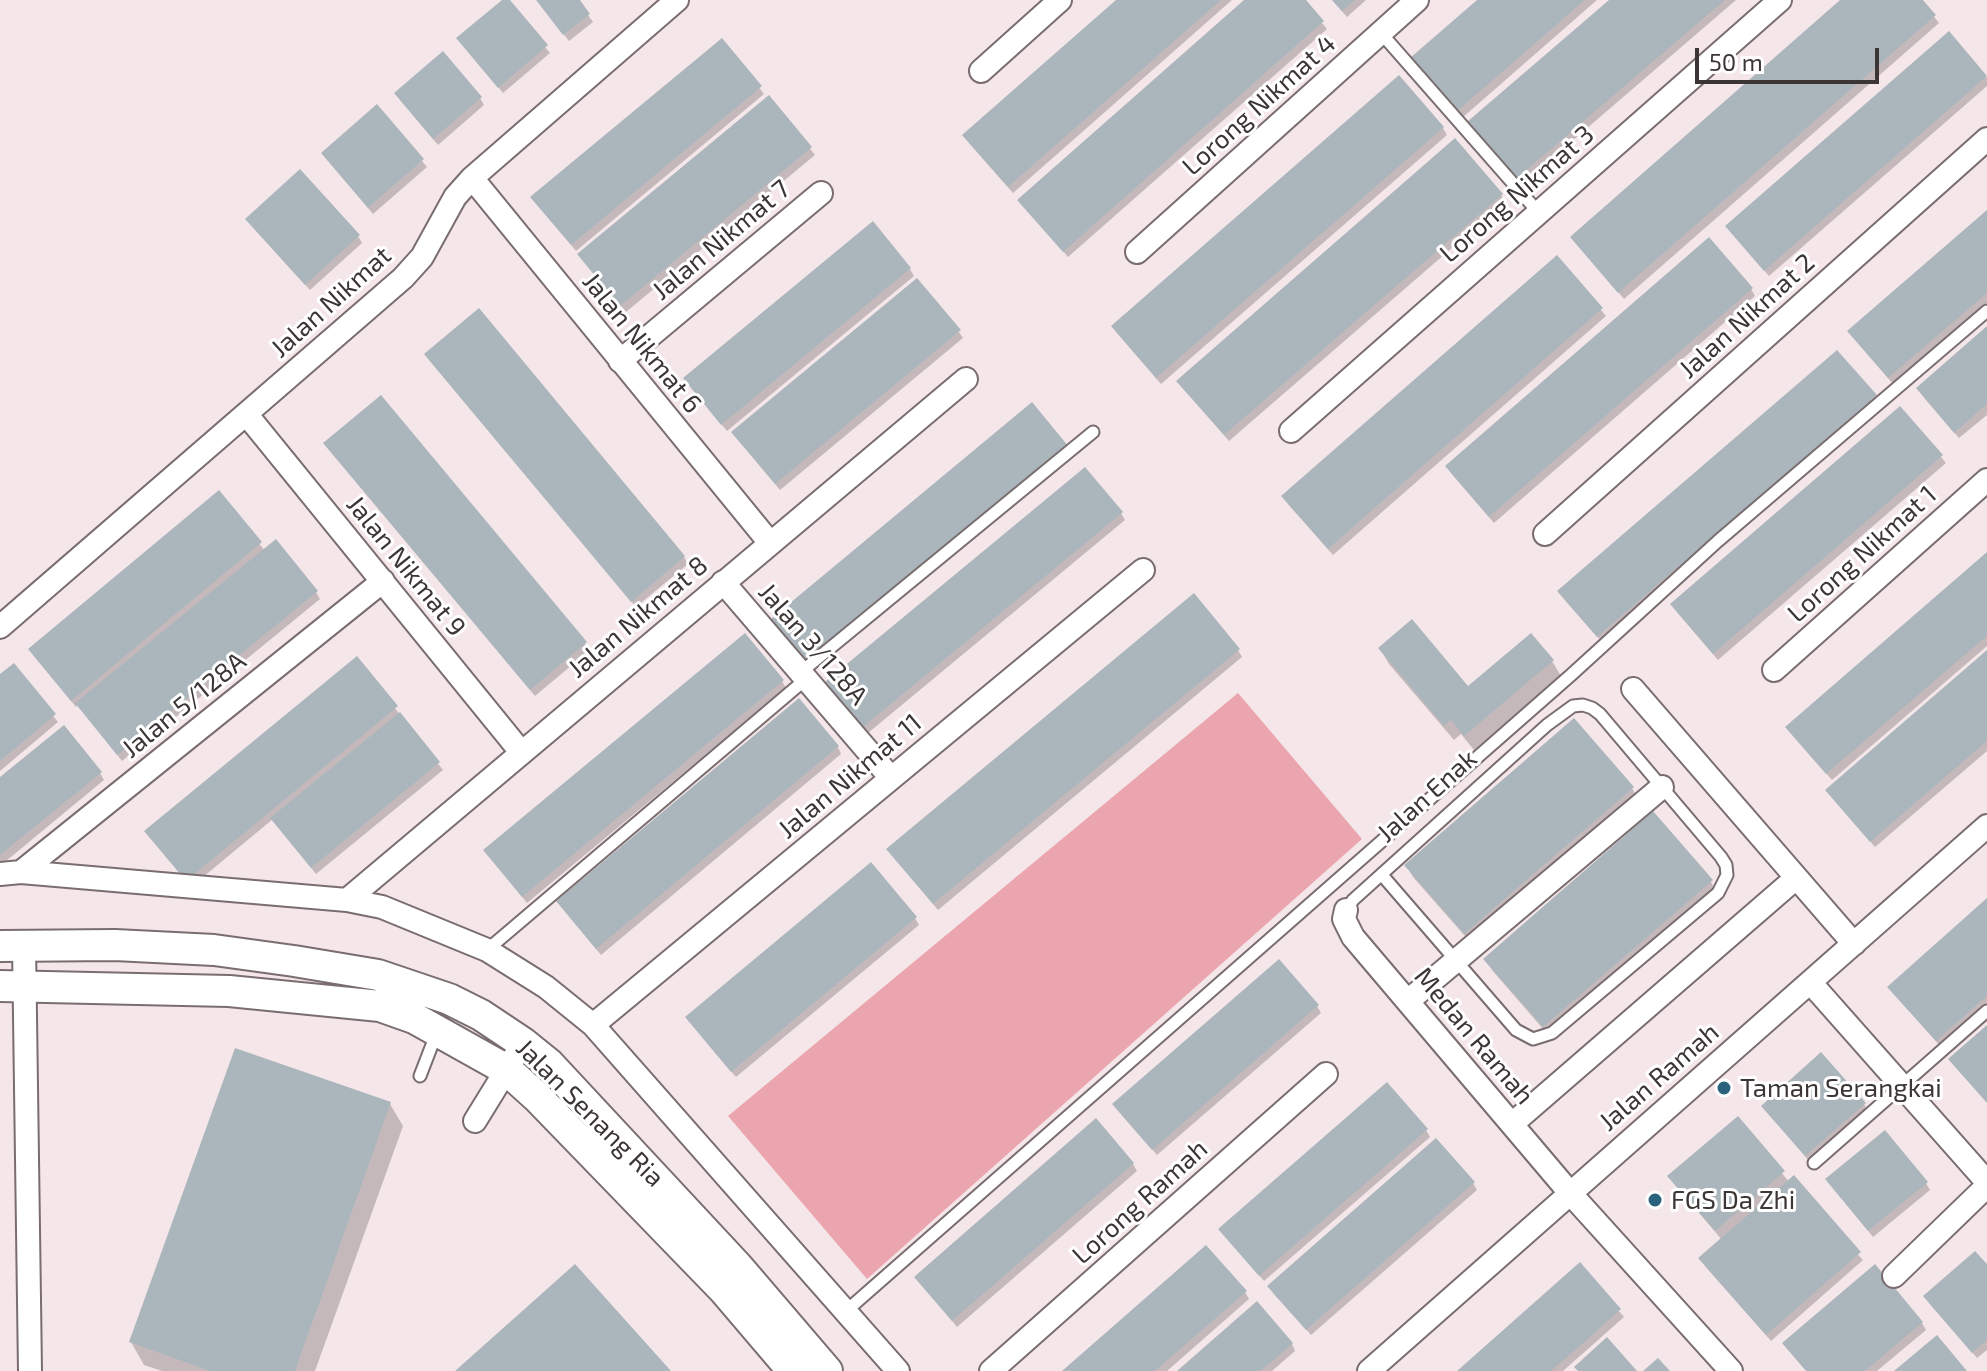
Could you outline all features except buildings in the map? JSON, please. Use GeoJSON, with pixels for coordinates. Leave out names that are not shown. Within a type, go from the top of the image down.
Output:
{"type":"FeatureCollection","features":[{"type":"Feature","properties":{"kind":"street","name":"Jalan Nikmat"},"geometry":{"type":"LineString","coordinates":[[0,627],[403,278],[422,257],[450,205],[472,178],[677,0]]}},
{"type":"Feature","properties":{"kind":"street"},"geometry":{"type":"LineString","coordinates":[[981,71],[1060,0]]}},
{"type":"Feature","properties":{"kind":"street","name":"Lorong Nikmat 4"},"geometry":{"type":"LineString","coordinates":[[1137,252],[1417,0]]}},
{"type":"Feature","properties":{"kind":"street","name":"Lorong Nikmat 3"},"geometry":{"type":"LineString","coordinates":[[1291,431],[1780,0]]}},
{"type":"Feature","properties":{"kind":"street","name":"Jalan Nikmat 2"},"geometry":{"type":"LineString","coordinates":[[1545,534],[1987,139]]}},
{"type":"Feature","properties":{"kind":"street","name":"Jalan Nikmat 6"},"geometry":{"type":"LineString","coordinates":[[472,178],[770,543]]}},
{"type":"Feature","properties":{"kind":"street","name":"Jalan Nikmat 7"},"geometry":{"type":"LineString","coordinates":[[620,361],[821,193]]}},
{"type":"Feature","properties":{"kind":"street","name":"Jalan Nikmat 8"},"geometry":{"type":"LineString","coordinates":[[347,900],[966,379]]}},
{"type":"Feature","properties":{"kind":"street","name":"Jalan Nikmat 9"},"geometry":{"type":"LineString","coordinates":[[247,415],[521,752]]}},
{"type":"Feature","properties":{"kind":"street","name":"Lorong Nikmat 1"},"geometry":{"type":"LineString","coordinates":[[1774,670],[1987,480]]}},
{"type":"Feature","properties":{"kind":"street","name":"Jalan Nikmat 11"},"geometry":{"type":"LineString","coordinates":[[593,1025],[1143,570]]}},
{"type":"Feature","properties":{"kind":"street","name":"Jalan 5/128A"},"geometry":{"type":"LineString","coordinates":[[10,873],[383,581]]}},
{"type":"Feature","properties":{"kind":"street","name":"Jalan 3/128A"},"geometry":{"type":"LineString","coordinates":[[723,582],[891,778]]}},
{"type":"Feature","properties":{"kind":"street"},"geometry":{"type":"LineString","coordinates":[[1633,689],[1854,944]]}},
{"type":"Feature","properties":{"kind":"street"},"geometry":{"type":"LineString","coordinates":[[1408,1001],[1662,787]]}},
{"type":"Feature","properties":{"kind":"street","name":"Jalan Ramah"},"geometry":{"type":"LineString","coordinates":[[1369,1371],[1987,826]]}},
{"type":"Feature","properties":{"kind":"street"},"geometry":{"type":"LineString","coordinates":[[10,873],[347,900],[382,907],[487,950],[546,987],[593,1025],[898,1371]]}},
{"type":"Feature","properties":{"kind":"street"},"geometry":{"type":"LineString","coordinates":[[1512,1124],[1796,878]]}},
{"type":"Feature","properties":{"kind":"street","name":"Medan Ramah"},"geometry":{"type":"LineString","coordinates":[[1346,910],[1344,919],[1353,937],[1570,1193]]}},
{"type":"Feature","properties":{"kind":"street"},"geometry":{"type":"LineString","coordinates":[[12,945],[30,1371]]}},
{"type":"Feature","properties":{"kind":"street","name":"Jalan Senang Ria"},"geometry":{"type":"LineString","coordinates":[[12,945],[115,945],[214,950],[378,975],[449,999],[481,1015],[549,1064],[727,1255],[827,1371]]}},
{"type":"Feature","properties":{"kind":"street"},"geometry":{"type":"LineString","coordinates":[[1810,982],[1987,1184],[1894,1276]]}},
{"type":"Feature","properties":{"kind":"street","name":"Jalan Senang Ria"},"geometry":{"type":"LineString","coordinates":[[12,986],[229,991],[336,1001],[380,1006],[438,1030],[507,1070],[538,1098],[724,1290],[793,1371]]}},
{"type":"Feature","properties":{"kind":"street"},"geometry":{"type":"LineString","coordinates":[[475,1121],[523,1043]]}},
{"type":"Feature","properties":{"kind":"street","name":"Lorong Ramah"},"geometry":{"type":"LineString","coordinates":[[991,1371],[1326,1074]]}},
{"type":"Feature","properties":{"kind":"street"},"geometry":{"type":"LineString","coordinates":[[1570,1193],[1731,1371]]}},
{"type":"Feature","properties":{"kind":"lane"},"geometry":{"type":"LineString","coordinates":[[1381,33],[1539,213]]}},
{"type":"Feature","properties":{"kind":"lane"},"geometry":{"type":"LineString","coordinates":[[845,1312],[1571,675],[1718,541],[1987,311]]}},
{"type":"Feature","properties":{"kind":"lane"},"geometry":{"type":"LineString","coordinates":[[487,950],[803,675],[1093,432]]}},
{"type":"Feature","properties":{"kind":"lane","name":"Jalan Enak"},"geometry":{"type":"LineString","coordinates":[[1346,910],[1547,725],[1573,706],[1592,708],[1721,857],[1727,875],[1718,893],[1552,1033],[1533,1039],[1516,1030],[1456,961]]}},
{"type":"Feature","properties":{"kind":"lane"},"geometry":{"type":"LineString","coordinates":[[1382,875],[1456,961]]}},
{"type":"Feature","properties":{"kind":"lane"},"geometry":{"type":"LineString","coordinates":[[1814,1163],[1987,1011]]}},
{"type":"Feature","properties":{"kind":"lane"},"geometry":{"type":"LineString","coordinates":[[420,1076],[438,1030]]}},
{"type":"Feature","properties":{"kind":"shaded area"},"geometry":{"type":"Polygon","coordinates":[[[1238,693],[1362,839],[867,1279],[728,1116],[1238,693]]]}},
{"type":"Feature","properties":{"kind":"place","name":"Taman Serangkai"},"geometry":{"type":"Point","coordinates":[1724,1088]}},
{"type":"Feature","properties":{"kind":"place","name":"FGS Da Zhi"},"geometry":{"type":"Point","coordinates":[1655,1200]}}]}
